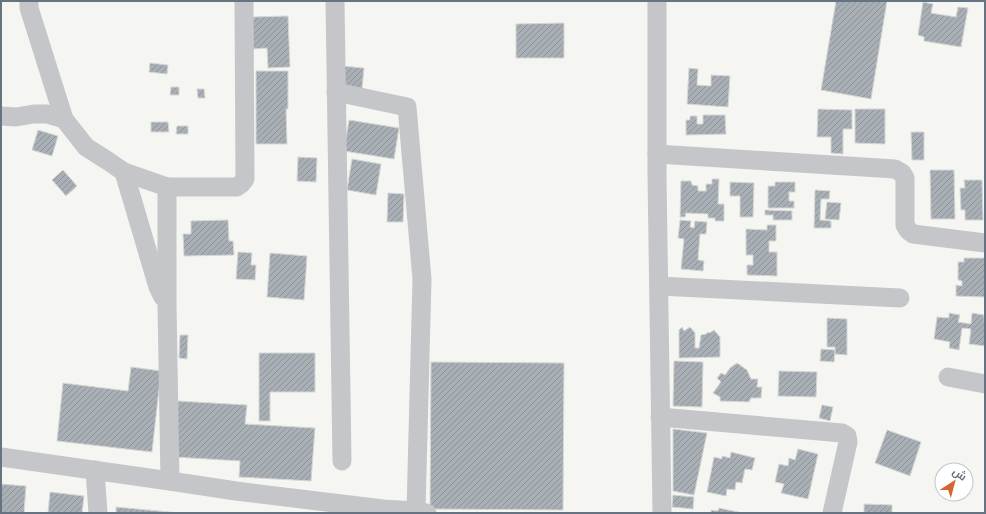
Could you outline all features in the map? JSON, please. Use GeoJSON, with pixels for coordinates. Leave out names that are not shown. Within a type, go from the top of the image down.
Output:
{"type":"FeatureCollection","features":[{"type":"Feature","properties":{"kind":"street"},"geometry":{"type":"LineString","coordinates":[[29,1],[29,8],[64,119],[86,147],[124,172],[167,187],[237,187],[245,179],[244,1]]}},
{"type":"Feature","properties":{"kind":"street"},"geometry":{"type":"LineString","coordinates":[[335,1],[342,462]]}},
{"type":"Feature","properties":{"kind":"street"},"geometry":{"type":"LineString","coordinates":[[658,1],[657,154],[662,513]]}},
{"type":"Feature","properties":{"kind":"street"},"geometry":{"type":"LineString","coordinates":[[1,457],[236,491],[421,512],[422,279],[407,107],[336,92]]}},
{"type":"Feature","properties":{"kind":"street"},"geometry":{"type":"LineString","coordinates":[[1,116],[16,117],[34,114],[47,114],[64,119]]}},
{"type":"Feature","properties":{"kind":"street"},"geometry":{"type":"LineString","coordinates":[[657,154],[895,169],[902,173],[905,178],[905,225],[908,230],[913,234],[985,243]]}},
{"type":"Feature","properties":{"kind":"street"},"geometry":{"type":"LineString","coordinates":[[124,172],[158,287],[167,304]]}},
{"type":"Feature","properties":{"kind":"street"},"geometry":{"type":"LineString","coordinates":[[167,187],[170,481]]}},
{"type":"Feature","properties":{"kind":"street"},"geometry":{"type":"LineString","coordinates":[[659,286],[900,298]]}},
{"type":"Feature","properties":{"kind":"street"},"geometry":{"type":"LineString","coordinates":[[948,377],[985,384]]}},
{"type":"Feature","properties":{"kind":"street"},"geometry":{"type":"LineString","coordinates":[[660,417],[842,433],[847,436],[848,442],[832,513]]}},
{"type":"Feature","properties":{"kind":"street"},"geometry":{"type":"LineString","coordinates":[[94,470],[98,513]]}},
{"type":"Feature","properties":{"kind":"building"},"geometry":{"type":"Polygon","coordinates":[[[836,1],[887,1],[871,99],[821,90],[836,1]]]}},
{"type":"Feature","properties":{"kind":"building"},"geometry":{"type":"Polygon","coordinates":[[[923,2],[933,4],[931,13],[956,17],[958,7],[968,8],[961,47],[924,41],[924,37],[918,35],[923,2]]]}},
{"type":"Feature","properties":{"kind":"building"},"geometry":{"type":"Polygon","coordinates":[[[288,16],[290,67],[268,68],[267,48],[253,49],[252,17],[288,16]]]}},
{"type":"Feature","properties":{"kind":"building"},"geometry":{"type":"Polygon","coordinates":[[[564,23],[564,58],[516,58],[516,24],[564,23]]]}},
{"type":"Feature","properties":{"kind":"building"},"geometry":{"type":"Polygon","coordinates":[[[150,63],[168,65],[167,74],[149,72],[150,63]]]}},
{"type":"Feature","properties":{"kind":"building"},"geometry":{"type":"Polygon","coordinates":[[[342,66],[364,68],[362,89],[341,87],[342,66]]]}},
{"type":"Feature","properties":{"kind":"building"},"geometry":{"type":"Polygon","coordinates":[[[689,68],[698,69],[697,85],[711,86],[711,75],[730,76],[728,107],[687,104],[689,68]]]}},
{"type":"Feature","properties":{"kind":"building"},"geometry":{"type":"Polygon","coordinates":[[[256,71],[288,71],[288,109],[286,109],[287,144],[256,144],[256,71]]]}},
{"type":"Feature","properties":{"kind":"building"},"geometry":{"type":"Polygon","coordinates":[[[171,87],[179,87],[179,95],[170,95],[171,87]]]}},
{"type":"Feature","properties":{"kind":"building"},"geometry":{"type":"Polygon","coordinates":[[[197,89],[204,89],[205,98],[198,98],[197,89]]]}},
{"type":"Feature","properties":{"kind":"building"},"geometry":{"type":"Polygon","coordinates":[[[818,109],[852,110],[852,129],[843,129],[843,154],[831,153],[831,137],[817,137],[818,109]]]}},
{"type":"Feature","properties":{"kind":"building"},"geometry":{"type":"Polygon","coordinates":[[[855,109],[885,109],[885,144],[855,143],[855,109]]]}},
{"type":"Feature","properties":{"kind":"building"},"geometry":{"type":"Polygon","coordinates":[[[703,115],[725,115],[726,134],[686,135],[686,120],[690,120],[690,116],[697,116],[697,124],[703,124],[703,115]]]}},
{"type":"Feature","properties":{"kind":"building"},"geometry":{"type":"Polygon","coordinates":[[[349,120],[399,128],[394,159],[344,151],[349,120]]]}},
{"type":"Feature","properties":{"kind":"building"},"geometry":{"type":"Polygon","coordinates":[[[151,122],[168,122],[169,132],[151,132],[151,122]]]}},
{"type":"Feature","properties":{"kind":"building"},"geometry":{"type":"Polygon","coordinates":[[[177,126],[188,126],[188,134],[176,134],[177,126]]]}},
{"type":"Feature","properties":{"kind":"building"},"geometry":{"type":"Polygon","coordinates":[[[38,130],[58,136],[52,156],[32,150],[38,130]]]}},
{"type":"Feature","properties":{"kind":"building"},"geometry":{"type":"Polygon","coordinates":[[[911,132],[924,132],[924,160],[912,160],[911,132]]]}},
{"type":"Feature","properties":{"kind":"building"},"geometry":{"type":"Polygon","coordinates":[[[298,157],[317,158],[316,182],[297,181],[298,157]]]}},
{"type":"Feature","properties":{"kind":"building"},"geometry":{"type":"Polygon","coordinates":[[[352,159],[381,164],[376,195],[347,190],[352,159]]]}},
{"type":"Feature","properties":{"kind":"building"},"geometry":{"type":"Polygon","coordinates":[[[63,170],[77,186],[66,196],[52,180],[63,170]]]}},
{"type":"Feature","properties":{"kind":"building"},"geometry":{"type":"Polygon","coordinates":[[[930,170],[954,170],[955,219],[931,219],[930,170]]]}},
{"type":"Feature","properties":{"kind":"building"},"geometry":{"type":"Polygon","coordinates":[[[712,179],[719,179],[718,204],[724,204],[724,221],[715,221],[715,218],[708,218],[708,214],[686,213],[685,217],[680,217],[681,181],[691,181],[692,185],[698,186],[698,191],[706,191],[706,184],[712,184],[712,179]]]}},
{"type":"Feature","properties":{"kind":"building"},"geometry":{"type":"Polygon","coordinates":[[[964,180],[982,180],[983,220],[965,220],[965,210],[961,210],[960,188],[965,188],[964,180]]]}},
{"type":"Feature","properties":{"kind":"building"},"geometry":{"type":"Polygon","coordinates":[[[730,182],[754,183],[753,217],[740,217],[740,196],[730,196],[730,182]]]}},
{"type":"Feature","properties":{"kind":"building"},"geometry":{"type":"Polygon","coordinates":[[[775,182],[795,182],[795,192],[789,192],[789,201],[794,201],[794,208],[768,208],[768,186],[775,186],[775,182]]]}},
{"type":"Feature","properties":{"kind":"building"},"geometry":{"type":"Polygon","coordinates":[[[815,190],[830,191],[829,199],[821,199],[820,220],[831,221],[831,228],[814,228],[815,190]]]}},
{"type":"Feature","properties":{"kind":"building"},"geometry":{"type":"Polygon","coordinates":[[[388,193],[404,194],[403,222],[387,222],[388,193]]]}},
{"type":"Feature","properties":{"kind":"building"},"geometry":{"type":"Polygon","coordinates":[[[827,202],[841,203],[839,220],[825,219],[827,202]]]}},
{"type":"Feature","properties":{"kind":"building"},"geometry":{"type":"Polygon","coordinates":[[[765,210],[792,211],[792,220],[773,220],[773,215],[765,215],[765,210]]]}},
{"type":"Feature","properties":{"kind":"building"},"geometry":{"type":"Polygon","coordinates":[[[228,220],[229,241],[233,241],[234,255],[184,256],[183,234],[191,234],[191,221],[228,220]]]}},
{"type":"Feature","properties":{"kind":"building"},"geometry":{"type":"Polygon","coordinates":[[[680,220],[691,221],[690,227],[694,228],[695,221],[707,222],[706,234],[700,234],[698,260],[704,261],[703,271],[681,269],[684,239],[678,238],[680,220]]]}},
{"type":"Feature","properties":{"kind":"building"},"geometry":{"type":"Polygon","coordinates":[[[767,225],[776,225],[776,241],[769,241],[769,252],[777,252],[777,276],[747,275],[747,265],[753,265],[753,255],[746,255],[746,229],[767,230],[767,225]]]}},
{"type":"Feature","properties":{"kind":"building"},"geometry":{"type":"Polygon","coordinates":[[[238,252],[252,253],[251,265],[256,265],[255,280],[236,279],[238,252]]]}},
{"type":"Feature","properties":{"kind":"building"},"geometry":{"type":"Polygon","coordinates":[[[270,253],[307,256],[304,300],[267,297],[270,253]]]}},
{"type":"Feature","properties":{"kind":"building"},"geometry":{"type":"Polygon","coordinates":[[[964,258],[985,258],[985,297],[956,296],[956,285],[962,286],[962,281],[958,280],[958,262],[964,262],[964,258]]]}},
{"type":"Feature","properties":{"kind":"building"},"geometry":{"type":"Polygon","coordinates":[[[949,313],[960,315],[958,322],[971,324],[972,313],[984,315],[985,346],[969,344],[971,329],[962,328],[959,350],[949,348],[950,342],[934,339],[937,317],[949,318],[949,313]]]}},
{"type":"Feature","properties":{"kind":"building"},"geometry":{"type":"Polygon","coordinates":[[[827,318],[847,319],[847,355],[835,354],[835,347],[827,347],[827,318]]]}},
{"type":"Feature","properties":{"kind":"building"},"geometry":{"type":"Polygon","coordinates":[[[682,327],[684,331],[690,327],[695,333],[695,348],[699,348],[701,335],[708,332],[710,333],[714,330],[720,337],[720,357],[679,358],[679,330],[682,327]]]}},
{"type":"Feature","properties":{"kind":"building"},"geometry":{"type":"Polygon","coordinates":[[[180,335],[188,335],[187,359],[179,358],[180,335]]]}},
{"type":"Feature","properties":{"kind":"building"},"geometry":{"type":"Polygon","coordinates":[[[821,349],[835,350],[834,362],[820,361],[821,349]]]}},
{"type":"Feature","properties":{"kind":"building"},"geometry":{"type":"Polygon","coordinates":[[[259,353],[315,353],[315,392],[270,392],[270,421],[259,421],[259,353]]]}},
{"type":"Feature","properties":{"kind":"building"},"geometry":{"type":"Polygon","coordinates":[[[674,361],[703,362],[702,407],[673,406],[674,361]]]}},
{"type":"Feature","properties":{"kind":"building"},"geometry":{"type":"Polygon","coordinates":[[[431,362],[564,363],[563,510],[430,509],[431,362]]]}},
{"type":"Feature","properties":{"kind":"building"},"geometry":{"type":"Polygon","coordinates":[[[737,363],[747,370],[751,379],[758,379],[757,387],[762,387],[761,398],[751,398],[749,402],[720,401],[720,397],[713,393],[721,382],[717,378],[721,373],[725,375],[730,368],[737,363]]]}},
{"type":"Feature","properties":{"kind":"building"},"geometry":{"type":"Polygon","coordinates":[[[131,367],[161,371],[152,452],[57,441],[63,383],[128,391],[131,367]]]}},
{"type":"Feature","properties":{"kind":"building"},"geometry":{"type":"Polygon","coordinates":[[[779,371],[817,372],[816,397],[778,396],[779,371]]]}},
{"type":"Feature","properties":{"kind":"building"},"geometry":{"type":"Polygon","coordinates":[[[178,401],[247,405],[245,424],[315,428],[311,481],[239,477],[240,461],[175,457],[178,401]]]}},
{"type":"Feature","properties":{"kind":"building"},"geometry":{"type":"Polygon","coordinates":[[[822,405],[833,407],[830,421],[819,418],[822,405]]]}},
{"type":"Feature","properties":{"kind":"building"},"geometry":{"type":"Polygon","coordinates":[[[673,429],[707,433],[694,495],[673,491],[673,429]]]}},
{"type":"Feature","properties":{"kind":"building"},"geometry":{"type":"Polygon","coordinates":[[[887,430],[921,442],[910,476],[875,463],[887,430]]]}},
{"type":"Feature","properties":{"kind":"building"},"geometry":{"type":"Polygon","coordinates":[[[798,449],[818,454],[808,499],[781,493],[784,484],[775,482],[779,464],[788,466],[789,458],[795,460],[798,449]]]}},
{"type":"Feature","properties":{"kind":"building"},"geometry":{"type":"Polygon","coordinates":[[[731,452],[755,458],[752,470],[745,469],[742,483],[736,482],[735,490],[727,489],[726,496],[707,492],[714,457],[722,459],[722,456],[730,458],[731,452]]]}},
{"type":"Feature","properties":{"kind":"building"},"geometry":{"type":"Polygon","coordinates":[[[1,484],[26,486],[24,513],[1,513],[1,484]]]}},
{"type":"Feature","properties":{"kind":"building"},"geometry":{"type":"Polygon","coordinates":[[[50,492],[84,496],[82,513],[48,513],[50,492]]]}},
{"type":"Feature","properties":{"kind":"building"},"geometry":{"type":"Polygon","coordinates":[[[673,495],[694,497],[693,509],[672,507],[673,495]]]}},
{"type":"Feature","properties":{"kind":"building"},"geometry":{"type":"Polygon","coordinates":[[[864,504],[892,505],[892,513],[864,513],[864,504]]]}},
{"type":"Feature","properties":{"kind":"building"},"geometry":{"type":"Polygon","coordinates":[[[116,507],[180,513],[116,513],[116,507]]]}},
{"type":"Feature","properties":{"kind":"building"},"geometry":{"type":"Polygon","coordinates":[[[719,508],[743,513],[711,513],[711,510],[718,511],[719,508]]]}}]}
